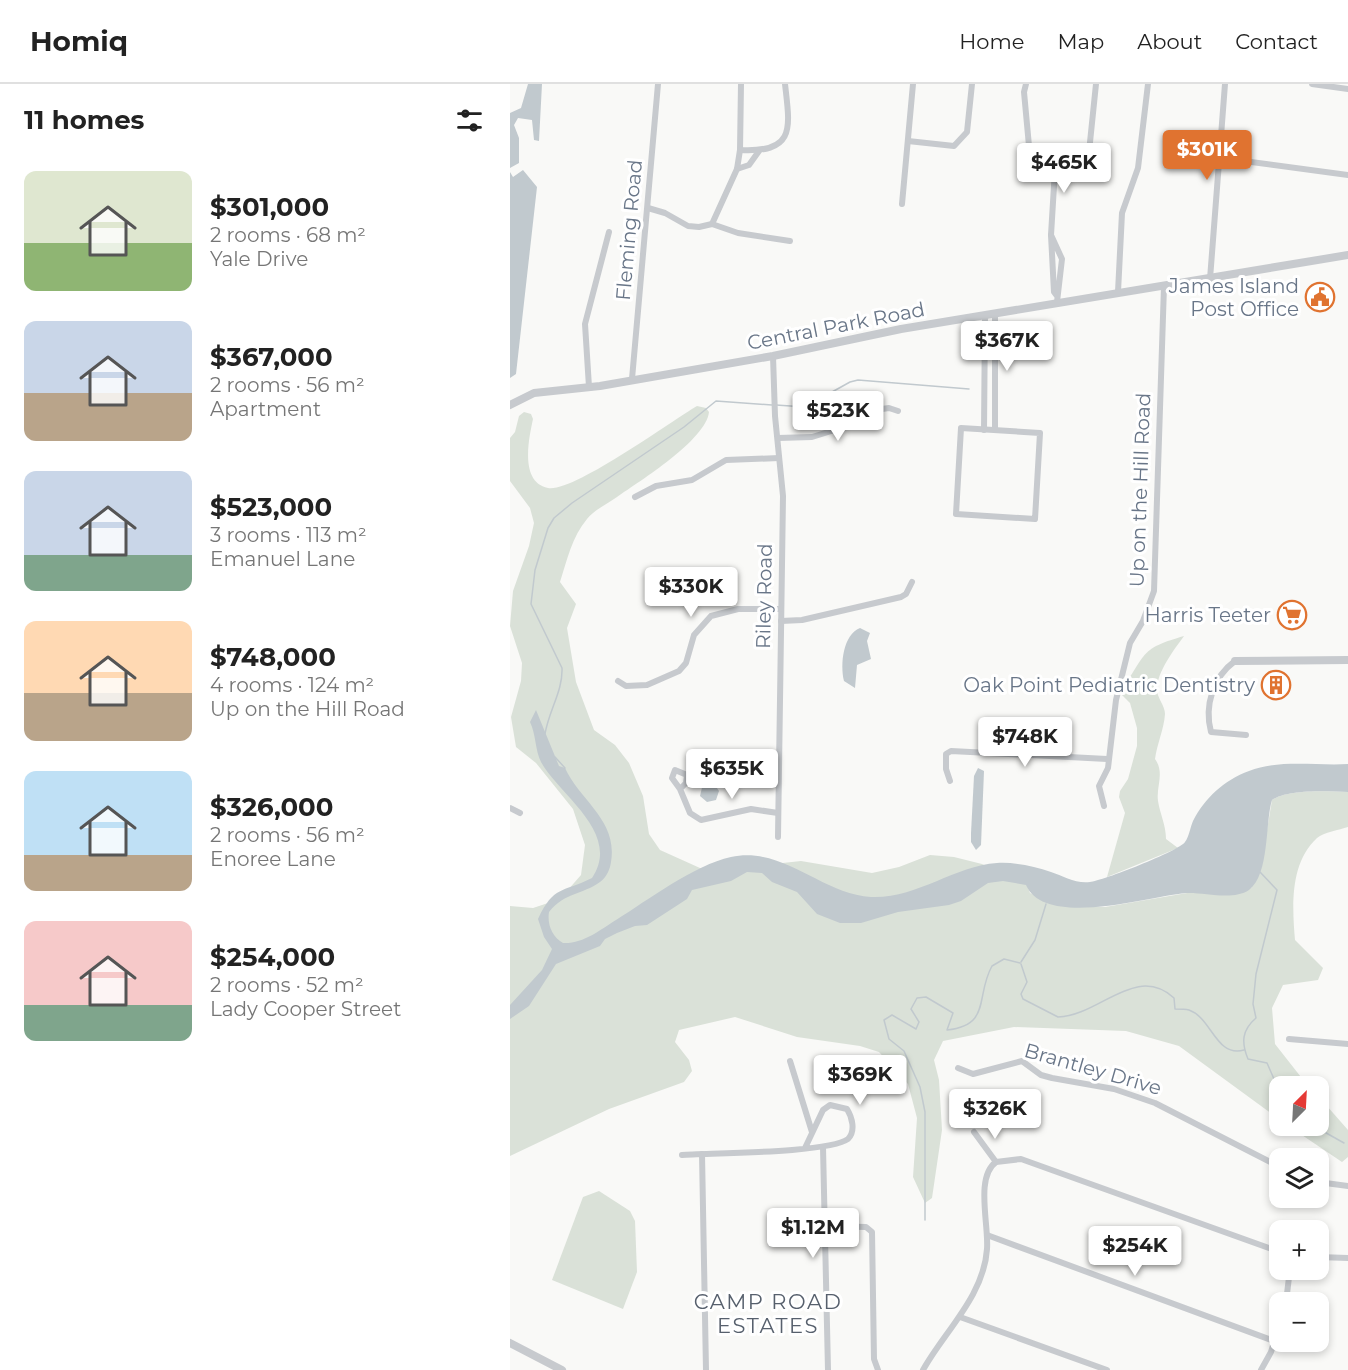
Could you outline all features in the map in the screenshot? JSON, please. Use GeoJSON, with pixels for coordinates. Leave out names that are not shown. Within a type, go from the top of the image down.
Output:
{"type":"FeatureCollection","features":[{"type":"Feature","properties":{"kind":"street","name":"Fleming Road"},"geometry":{"type":"LineString","coordinates":[[632,379],[658,84]]}},
{"type":"Feature","properties":{"kind":"street"},"geometry":{"type":"LineString","coordinates":[[712,224],[737,169],[740,150],[741,84]]}},
{"type":"Feature","properties":{"kind":"street"},"geometry":{"type":"LineString","coordinates":[[740,150],[759,151],[776,146],[789,129],[785,84]]}},
{"type":"Feature","properties":{"kind":"street"},"geometry":{"type":"LineString","coordinates":[[902,204],[913,84]]}},
{"type":"Feature","properties":{"kind":"street"},"geometry":{"type":"LineString","coordinates":[[908,141],[954,146],[967,132],[972,84]]}},
{"type":"Feature","properties":{"kind":"street"},"geometry":{"type":"LineString","coordinates":[[1026,84],[1024,92],[1029,146],[1034,150],[1085,156],[1089,152],[1096,84]]}},
{"type":"Feature","properties":{"kind":"street"},"geometry":{"type":"LineString","coordinates":[[1118,292],[1122,213],[1138,168],[1148,84]]}},
{"type":"Feature","properties":{"kind":"street"},"geometry":{"type":"LineString","coordinates":[[1210,279],[1225,84]]}},
{"type":"Feature","properties":{"kind":"street"},"geometry":{"type":"LineString","coordinates":[[1312,84],[1348,89]]}},
{"type":"Feature","properties":{"kind":"street"},"geometry":{"type":"LineString","coordinates":[[737,169],[749,165],[759,151]]}},
{"type":"Feature","properties":{"kind":"street"},"geometry":{"type":"LineString","coordinates":[[1056,153],[1052,235],[1054,292],[1057,299]]}},
{"type":"Feature","properties":{"kind":"street"},"geometry":{"type":"LineString","coordinates":[[1221,158],[1348,176]]}},
{"type":"Feature","properties":{"kind":"street"},"geometry":{"type":"LineString","coordinates":[[648,208],[688,226],[699,227],[712,224],[738,233],[790,241]]}},
{"type":"Feature","properties":{"kind":"street"},"geometry":{"type":"LineString","coordinates":[[589,387],[585,324],[609,232]]}},
{"type":"Feature","properties":{"kind":"street"},"geometry":{"type":"LineString","coordinates":[[1052,235],[1062,259],[1057,299]]}},
{"type":"Feature","properties":{"kind":"street","name":"Central Park Road"},"geometry":{"type":"LineString","coordinates":[[510,405],[534,393],[589,387],[773,356],[861,337],[995,315],[1057,299],[1164,286],[1348,255]]}},
{"type":"Feature","properties":{"kind":"street","name":"Up on the Hill Road"},"geometry":{"type":"LineString","coordinates":[[1104,806],[1099,786],[1108,768],[1107,759],[1115,703],[1127,653],[1151,604],[1154,591],[1164,286]]}},
{"type":"Feature","properties":{"kind":"street"},"geometry":{"type":"LineString","coordinates":[[995,315],[995,430]]}},
{"type":"Feature","properties":{"kind":"street"},"geometry":{"type":"LineString","coordinates":[[984,430],[985,316]]}},
{"type":"Feature","properties":{"kind":"street","name":"Riley Road"},"geometry":{"type":"LineString","coordinates":[[773,356],[783,496],[778,837]]}},
{"type":"Feature","properties":{"kind":"street"},"geometry":{"type":"LineString","coordinates":[[778,438],[813,437],[841,428],[882,409],[889,408],[898,411]]}},
{"type":"Feature","properties":{"kind":"street"},"geometry":{"type":"LineString","coordinates":[[961,428],[984,430],[1040,433],[1035,519],[956,514],[961,428]]}},
{"type":"Feature","properties":{"kind":"street"},"geometry":{"type":"LineString","coordinates":[[636,496],[656,486],[692,480],[726,460],[737,462],[779,458]]}},
{"type":"Feature","properties":{"kind":"street"},"geometry":{"type":"LineString","coordinates":[[781,621],[802,620],[901,597],[906,594],[912,582]]}},
{"type":"Feature","properties":{"kind":"street"},"geometry":{"type":"LineString","coordinates":[[618,681],[626,686],[647,684],[679,671],[686,663],[694,635],[711,616],[738,609],[780,609]]}},
{"type":"Feature","properties":{"kind":"street"},"geometry":{"type":"LineString","coordinates":[[1246,735],[1211,732],[1208,720],[1214,687],[1221,673],[1235,661],[1348,660]]}},
{"type":"Feature","properties":{"kind":"street"},"geometry":{"type":"LineString","coordinates":[[950,781],[944,761],[946,754],[951,750],[1107,759]]}},
{"type":"Feature","properties":{"kind":"street"},"geometry":{"type":"LineString","coordinates":[[681,789],[690,813],[701,820],[751,809],[778,813]]}},
{"type":"Feature","properties":{"kind":"street"},"geometry":{"type":"LineString","coordinates":[[510,808],[520,813]]}},
{"type":"Feature","properties":{"kind":"street"},"geometry":{"type":"LineString","coordinates":[[1289,1038],[1348,1044]]}},
{"type":"Feature","properties":{"kind":"street"},"geometry":{"type":"LineString","coordinates":[[790,1061],[812,1132]]}},
{"type":"Feature","properties":{"kind":"street","name":"Brantley Drive"},"geometry":{"type":"LineString","coordinates":[[958,1068],[973,1074],[1022,1061],[1041,1075],[1114,1089],[1166,1108],[1269,1161]]}},
{"type":"Feature","properties":{"kind":"street"},"geometry":{"type":"LineString","coordinates":[[682,1155],[823,1147],[847,1140],[852,1134],[853,1124],[847,1109],[830,1105],[823,1110],[805,1148]]}},
{"type":"Feature","properties":{"kind":"street"},"geometry":{"type":"LineString","coordinates":[[974,1132],[996,1162]]}},
{"type":"Feature","properties":{"kind":"street"},"geometry":{"type":"LineString","coordinates":[[823,1147],[828,1370]]}},
{"type":"Feature","properties":{"kind":"street"},"geometry":{"type":"LineString","coordinates":[[702,1154],[706,1370]]}},
{"type":"Feature","properties":{"kind":"street"},"geometry":{"type":"LineString","coordinates":[[923,1370],[960,1317],[986,1260],[986,1176],[996,1162],[1021,1159],[1269,1248]]}},
{"type":"Feature","properties":{"kind":"street"},"geometry":{"type":"LineString","coordinates":[[1329,1183],[1348,1186]]}},
{"type":"Feature","properties":{"kind":"street"},"geometry":{"type":"LineString","coordinates":[[825,1226],[866,1227],[872,1232],[874,1359],[878,1370]]}},
{"type":"Feature","properties":{"kind":"street"},"geometry":{"type":"LineString","coordinates":[[987,1236],[1269,1339]]}},
{"type":"Feature","properties":{"kind":"street"},"geometry":{"type":"LineString","coordinates":[[1329,1257],[1348,1258]]}},
{"type":"Feature","properties":{"kind":"street"},"geometry":{"type":"LineString","coordinates":[[960,1317],[1107,1370]]}},
{"type":"Feature","properties":{"kind":"street"},"geometry":{"type":"LineString","coordinates":[[510,1343],[562,1370]]}},
{"type":"Feature","properties":{"kind":"street"},"geometry":{"type":"LineString","coordinates":[[1261,1370],[1269,1352]]}},
{"type":"Feature","properties":{"kind":"shaded area"},"geometry":{"type":"Polygon","coordinates":[[[528,84],[542,84],[539,141],[534,140],[532,120],[518,118],[514,125],[519,138],[519,163],[510,168],[510,113],[521,108],[528,84]]]}},
{"type":"Feature","properties":{"kind":"shaded area"},"geometry":{"type":"Polygon","coordinates":[[[523,170],[537,187],[516,374],[510,378],[510,172],[513,177],[523,170]]]}},
{"type":"Feature","properties":{"kind":"shaded area"},"geometry":{"type":"Polygon","coordinates":[[[697,406],[706,408],[709,412],[697,435],[685,447],[590,516],[574,541],[560,582],[576,604],[567,628],[576,682],[594,730],[615,745],[629,763],[643,796],[649,834],[660,850],[700,868],[726,869],[801,861],[872,873],[899,867],[930,855],[954,857],[982,864],[1027,885],[1030,893],[1056,905],[1105,907],[1187,893],[1251,888],[1260,872],[1272,800],[1298,792],[1348,792],[1348,827],[1317,838],[1308,848],[1297,872],[1293,913],[1295,940],[1323,968],[1318,980],[1283,985],[1272,1008],[1275,1044],[1300,1076],[1269,1076],[1269,1112],[1179,1046],[1126,1031],[1014,1027],[943,1041],[934,1060],[939,1080],[942,1130],[932,1198],[925,1203],[913,1177],[917,1118],[908,1084],[879,1052],[860,1046],[797,1037],[735,1017],[679,1030],[675,1042],[689,1060],[692,1071],[684,1082],[609,1109],[510,1156],[510,906],[533,908],[560,899],[581,875],[585,845],[573,809],[536,763],[516,747],[511,717],[521,681],[522,663],[510,626],[513,591],[529,546],[534,523],[530,508],[510,481],[510,438],[515,432],[519,416],[524,412],[531,414],[533,419],[528,448],[529,469],[539,484],[548,488],[561,487],[622,454],[697,406]]]}},
{"type":"Feature","properties":{"kind":"shaded area"},"geometry":{"type":"Polygon","coordinates":[[[860,628],[870,633],[867,641],[871,659],[857,665],[855,688],[844,681],[842,667],[846,643],[860,628]]]}},
{"type":"Feature","properties":{"kind":"shaded area"},"geometry":{"type":"Polygon","coordinates":[[[1184,636],[1166,662],[1157,684],[1157,691],[1165,714],[1155,759],[1160,774],[1158,801],[1166,839],[1178,848],[1107,877],[1125,813],[1119,797],[1120,791],[1128,779],[1137,746],[1137,728],[1130,703],[1115,688],[1125,685],[1147,652],[1184,636]]]}},
{"type":"Feature","properties":{"kind":"shaded area"},"geometry":{"type":"Polygon","coordinates":[[[536,710],[559,766],[565,768],[596,812],[609,834],[612,847],[610,867],[602,880],[567,897],[549,912],[551,930],[563,943],[591,936],[687,875],[731,857],[750,855],[768,858],[835,888],[871,897],[904,893],[965,870],[997,863],[1031,866],[1075,881],[1090,882],[1140,865],[1180,846],[1185,842],[1193,821],[1209,797],[1231,779],[1249,771],[1285,764],[1348,764],[1348,792],[1298,792],[1272,800],[1264,860],[1260,872],[1256,882],[1249,890],[1235,895],[1186,893],[1100,907],[1075,908],[1054,905],[1037,898],[1026,885],[1003,881],[988,883],[961,901],[949,905],[898,912],[861,923],[840,923],[817,914],[797,892],[772,882],[762,873],[747,872],[731,881],[692,890],[687,899],[647,925],[635,926],[617,933],[605,939],[600,946],[556,964],[529,1006],[510,1019],[510,1005],[542,970],[552,949],[544,937],[538,919],[544,908],[549,900],[560,891],[592,878],[599,861],[599,846],[594,830],[541,762],[530,722],[536,710]]]}},
{"type":"Feature","properties":{"kind":"shaded area"},"geometry":{"type":"Polygon","coordinates":[[[978,768],[984,771],[981,845],[976,850],[971,842],[971,833],[974,776],[978,768]]]}},
{"type":"Feature","properties":{"kind":"shaded area"},"geometry":{"type":"Polygon","coordinates":[[[704,779],[712,781],[719,791],[716,800],[707,802],[700,796],[704,779]]]}},
{"type":"Feature","properties":{"kind":"shaded area"},"geometry":{"type":"Polygon","coordinates":[[[1329,1108],[1348,1130],[1348,1157],[1342,1162],[1329,1153],[1329,1148],[1321,1148],[1303,1136],[1329,1136],[1329,1108]]]}},
{"type":"Feature","properties":{"kind":"shaded area"},"geometry":{"type":"Polygon","coordinates":[[[599,1191],[630,1211],[635,1221],[637,1272],[623,1309],[552,1280],[583,1197],[599,1191]]]}},
{"type":"Feature","properties":{"kind":"waterway"},"geometry":{"type":"LineString","coordinates":[[776,405],[805,407],[850,382],[858,380],[969,389]]}},
{"type":"Feature","properties":{"kind":"waterway"},"geometry":{"type":"LineString","coordinates":[[545,734],[558,693],[562,668],[531,604],[535,570],[548,528],[554,518],[572,503],[684,427],[716,401],[772,405]]}},
{"type":"Feature","properties":{"kind":"waterway"},"geometry":{"type":"LineString","coordinates":[[555,757],[565,768]]}},
{"type":"Feature","properties":{"kind":"waterway"},"geometry":{"type":"LineString","coordinates":[[1260,872],[1277,890],[1256,974],[1253,1004],[1256,1018],[1245,1032],[1244,1047],[1248,1059],[1267,1063],[1273,1076]]}},
{"type":"Feature","properties":{"kind":"waterway"},"geometry":{"type":"LineString","coordinates":[[1021,962],[1035,940],[1046,904]]}},
{"type":"Feature","properties":{"kind":"waterway"},"geometry":{"type":"LineString","coordinates":[[925,1220],[925,1112],[920,1087],[904,1051],[889,1039],[884,1020],[892,1015],[916,1029],[919,1022],[911,1009],[917,998],[926,997],[953,1013],[947,1030],[961,1027],[971,1022],[977,1015],[992,966],[1004,959],[1020,963]]}},
{"type":"Feature","properties":{"kind":"waterway"},"geometry":{"type":"LineString","coordinates":[[1021,964],[1027,982],[1021,994],[1023,999],[1058,1017],[1088,1009],[1131,988],[1146,986],[1160,989],[1174,998],[1175,1009],[1189,1010],[1197,1014],[1220,1043],[1227,1048],[1235,1051],[1244,1050]]}},
{"type":"Feature","properties":{"kind":"waterway"},"geometry":{"type":"LineString","coordinates":[[1329,1135],[1344,1143]]}},
{"type":"Feature","properties":{"kind":"place","name":"James Island Post Office"},"geometry":{"type":"Point","coordinates":[1320,297]}},
{"type":"Feature","properties":{"kind":"place","name":"Harris Teeter"},"geometry":{"type":"Point","coordinates":[1292,615]}},
{"type":"Feature","properties":{"kind":"place","name":"Oak Point Pediatric Dentistry"},"geometry":{"type":"Point","coordinates":[1276,685]}},
{"type":"Feature","properties":{"kind":"district","name":"CAMP ROAD ESTATES"},"geometry":{"type":"Point","coordinates":[768,1313]}}]}
